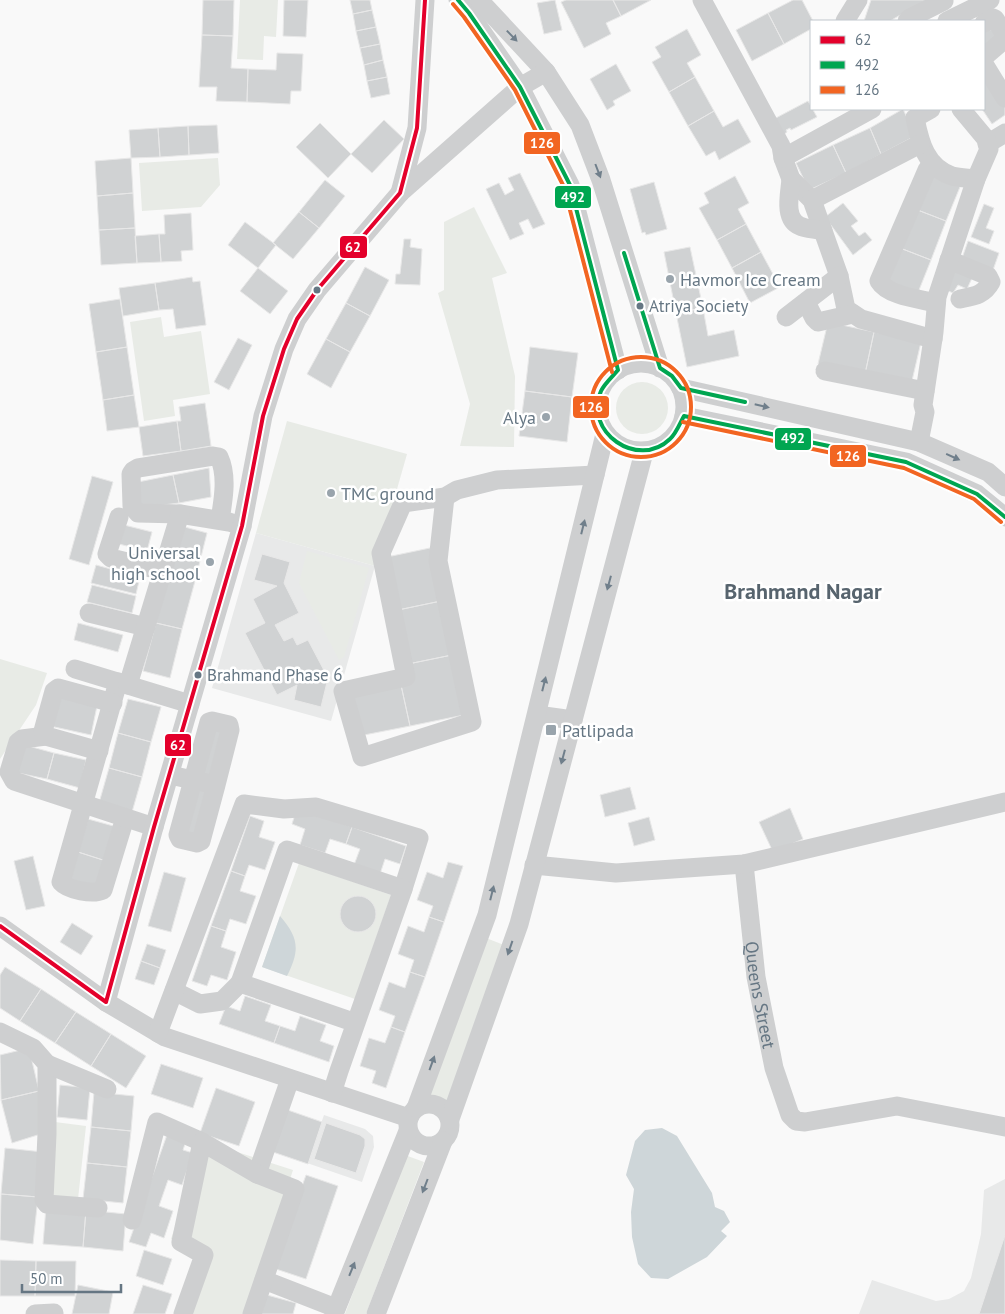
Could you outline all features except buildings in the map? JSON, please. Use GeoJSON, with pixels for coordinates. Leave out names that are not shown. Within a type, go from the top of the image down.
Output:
{"type":"FeatureCollection","features":[{"type":"Feature","properties":{"kind":"street"},"geometry":{"type":"LineString","coordinates":[[400,193],[417,128],[425,0]]}},
{"type":"Feature","properties":{"kind":"street"},"geometry":{"type":"LineString","coordinates":[[702,0],[778,141],[791,179],[812,200],[839,276],[846,309],[861,319],[933,339]]}},
{"type":"Feature","properties":{"kind":"street"},"geometry":{"type":"LineString","coordinates":[[846,20],[858,0]]}},
{"type":"Feature","properties":{"kind":"street"},"geometry":{"type":"LineString","coordinates":[[909,20],[944,0],[949,20],[990,0]]}},
{"type":"Feature","properties":{"kind":"street"},"geometry":{"type":"LineString","coordinates":[[477,4],[546,72],[580,125],[601,180],[660,368]]}},
{"type":"Feature","properties":{"kind":"street"},"geometry":{"type":"LineString","coordinates":[[477,4],[570,185],[618,370]]}},
{"type":"Feature","properties":{"kind":"street"},"geometry":{"type":"LineString","coordinates":[[985,22],[992,18],[995,19],[1005,37],[985,57]]}},
{"type":"Feature","properties":{"kind":"street"},"geometry":{"type":"LineString","coordinates":[[985,66],[1005,98]]}},
{"type":"Feature","properties":{"kind":"street"},"geometry":{"type":"LineString","coordinates":[[106,1002],[154,827],[242,526],[263,416],[284,349],[297,319],[317,290],[400,193],[520,87],[546,72]]}},
{"type":"Feature","properties":{"kind":"street"},"geometry":{"type":"LineString","coordinates":[[783,158],[870,110]]}},
{"type":"Feature","properties":{"kind":"street"},"geometry":{"type":"LineString","coordinates":[[915,441],[925,412],[924,398],[933,339],[936,303],[976,179],[989,149],[986,139],[962,110]]}},
{"type":"Feature","properties":{"kind":"street"},"geometry":{"type":"LineString","coordinates":[[918,112],[920,144],[934,166],[952,176],[976,179]]}},
{"type":"Feature","properties":{"kind":"street"},"geometry":{"type":"LineString","coordinates":[[988,144],[1005,133]]}},
{"type":"Feature","properties":{"kind":"street"},"geometry":{"type":"LineString","coordinates":[[812,200],[920,144]]}},
{"type":"Feature","properties":{"kind":"street"},"geometry":{"type":"LineString","coordinates":[[932,163],[927,170],[879,281],[882,286],[902,295],[936,303]]}},
{"type":"Feature","properties":{"kind":"street"},"geometry":{"type":"LineString","coordinates":[[791,179],[789,209],[791,219],[799,226],[823,231]]}},
{"type":"Feature","properties":{"kind":"street"},"geometry":{"type":"LineString","coordinates":[[949,260],[988,276],[991,282],[987,290],[979,295],[960,299]]}},
{"type":"Feature","properties":{"kind":"street"},"geometry":{"type":"LineString","coordinates":[[786,317],[839,276]]}},
{"type":"Feature","properties":{"kind":"street"},"geometry":{"type":"LineString","coordinates":[[806,302],[818,322],[853,314]]}},
{"type":"Feature","properties":{"kind":"street"},"geometry":{"type":"LineString","coordinates":[[632,364],[646,364],[660,368],[672,376],[681,388],[685,402],[684,416],[679,429],[670,441],[658,448],[644,452],[629,450],[616,444],[605,434],[599,421],[596,406],[599,392],[607,379],[618,370],[632,364]]}},
{"type":"Feature","properties":{"kind":"street"},"geometry":{"type":"LineString","coordinates":[[824,371],[924,398]]}},
{"type":"Feature","properties":{"kind":"street"},"geometry":{"type":"LineString","coordinates":[[681,388],[915,441],[988,472],[1005,487]]}},
{"type":"Feature","properties":{"kind":"street"},"geometry":{"type":"LineString","coordinates":[[684,416],[906,462],[977,494],[1005,517]]}},
{"type":"Feature","properties":{"kind":"street"},"geometry":{"type":"LineString","coordinates":[[264,1280],[335,1311],[411,1119],[487,915],[605,434]]}},
{"type":"Feature","properties":{"kind":"street"},"geometry":{"type":"LineString","coordinates":[[376,1314],[443,1141],[450,1131],[450,1119],[519,924],[644,452]]}},
{"type":"Feature","properties":{"kind":"street"},"geometry":{"type":"LineString","coordinates":[[220,520],[224,494],[222,463],[219,458],[213,456],[138,468],[131,474],[132,506],[135,511],[141,514],[180,514],[220,520],[242,526]]}},
{"type":"Feature","properties":{"kind":"street"},"geometry":{"type":"LineString","coordinates":[[444,497],[438,561],[472,722],[362,757],[343,691],[406,678],[380,553],[403,503],[444,497],[457,490],[497,480],[595,475]]}},
{"type":"Feature","properties":{"kind":"street"},"geometry":{"type":"LineString","coordinates":[[125,818],[103,890],[96,893],[65,887],[61,882],[82,803],[113,703],[123,684],[146,628],[180,514]]}},
{"type":"Feature","properties":{"kind":"street"},"geometry":{"type":"LineString","coordinates":[[119,517],[108,554],[110,558],[163,570]]}},
{"type":"Feature","properties":{"kind":"street"},"geometry":{"type":"LineString","coordinates":[[89,613],[146,628]]}},
{"type":"Feature","properties":{"kind":"street"},"geometry":{"type":"LineString","coordinates":[[75,669],[190,704]]}},
{"type":"Feature","properties":{"kind":"street"},"geometry":{"type":"LineString","coordinates":[[46,736],[43,731],[54,692],[58,688],[113,703]]}},
{"type":"Feature","properties":{"kind":"street"},"geometry":{"type":"LineString","coordinates":[[537,715],[572,720]]}},
{"type":"Feature","properties":{"kind":"street"},"geometry":{"type":"LineString","coordinates":[[212,721],[229,725],[230,730],[216,785],[201,841],[197,843],[180,839],[178,835],[209,722],[212,721]]}},
{"type":"Feature","properties":{"kind":"street"},"geometry":{"type":"LineString","coordinates":[[99,751],[46,736],[22,739],[18,742],[9,772],[14,781],[154,827]]}},
{"type":"Feature","properties":{"kind":"street"},"geometry":{"type":"LineString","coordinates":[[170,775],[216,785]]}},
{"type":"Feature","properties":{"kind":"street"},"geometry":{"type":"LineString","coordinates":[[534,865],[616,873],[744,864],[1005,802]]}},
{"type":"Feature","properties":{"kind":"street"},"geometry":{"type":"LineString","coordinates":[[158,1033],[244,804],[284,809],[316,807],[419,838],[332,1093]]}},
{"type":"Feature","properties":{"kind":"street"},"geometry":{"type":"LineString","coordinates":[[174,991],[200,1004],[222,1001],[240,983],[287,850],[402,890]]}},
{"type":"Feature","properties":{"kind":"street","name":"Queens Street"},"geometry":{"type":"LineString","coordinates":[[744,864],[756,977],[774,1068],[790,1116],[796,1120],[806,1122],[897,1106],[1005,1127]]}},
{"type":"Feature","properties":{"kind":"street"},"geometry":{"type":"LineString","coordinates":[[487,915],[519,924]]}},
{"type":"Feature","properties":{"kind":"street"},"geometry":{"type":"LineString","coordinates":[[0,925],[106,1002],[166,1037],[411,1119]]}},
{"type":"Feature","properties":{"kind":"street"},"geometry":{"type":"LineString","coordinates":[[240,983],[356,1023]]}},
{"type":"Feature","properties":{"kind":"street"},"geometry":{"type":"LineString","coordinates":[[0,1032],[32,1048],[47,1064],[107,1089]]}},
{"type":"Feature","properties":{"kind":"street"},"geometry":{"type":"LineString","coordinates":[[47,1064],[47,1134],[44,1200],[46,1204],[98,1208]]}},
{"type":"Feature","properties":{"kind":"street"},"geometry":{"type":"LineString","coordinates":[[257,1174],[290,1079]]}},
{"type":"Feature","properties":{"kind":"street"},"geometry":{"type":"LineString","coordinates":[[411,1119],[426,1104],[437,1105],[445,1111],[450,1119]]}},
{"type":"Feature","properties":{"kind":"street"},"geometry":{"type":"LineString","coordinates":[[411,1119],[415,1141],[432,1146],[443,1141]]}},
{"type":"Feature","properties":{"kind":"street"},"geometry":{"type":"LineString","coordinates":[[132,1220],[157,1122],[202,1142],[257,1174],[296,1189],[252,1314]]}},
{"type":"Feature","properties":{"kind":"street"},"geometry":{"type":"LineString","coordinates":[[183,1314],[204,1255],[181,1242],[202,1142]]}},
{"type":"Feature","properties":{"kind":"street"},"geometry":{"type":"LineString","coordinates":[[35,1314],[54,1314]]}},
{"type":"Feature","properties":{"kind":"shaded area"},"geometry":{"type":"Polygon","coordinates":[[[240,0],[278,0],[276,37],[264,36],[263,60],[237,59],[240,0]]]}},
{"type":"Feature","properties":{"kind":"shaded area"},"geometry":{"type":"Polygon","coordinates":[[[218,158],[220,185],[201,207],[142,211],[139,163],[218,158]]]}},
{"type":"Feature","properties":{"kind":"shaded area"},"geometry":{"type":"Polygon","coordinates":[[[474,207],[507,273],[492,278],[515,376],[514,447],[460,446],[470,404],[438,293],[444,290],[444,222],[474,207]]]}},
{"type":"Feature","properties":{"kind":"shaded area"},"geometry":{"type":"Polygon","coordinates":[[[161,317],[164,337],[201,331],[210,394],[173,400],[175,416],[144,421],[130,322],[161,317]]]}},
{"type":"Feature","properties":{"kind":"shaded area"},"geometry":{"type":"Polygon","coordinates":[[[642,382],[652,384],[660,390],[666,398],[668,408],[666,418],[660,426],[652,432],[642,434],[632,432],[624,426],[618,418],[616,408],[618,398],[624,390],[632,384],[642,382]]]}},
{"type":"Feature","properties":{"kind":"shaded area","name":"TMC ground"},"geometry":{"type":"Polygon","coordinates":[[[287,421],[407,454],[375,566],[256,533],[287,421]]]}},
{"type":"Feature","properties":{"kind":"shaded area"},"geometry":{"type":"Polygon","coordinates":[[[256,533],[375,566],[331,721],[212,688],[256,533]]]}},
{"type":"Feature","properties":{"kind":"shaded area"},"geometry":{"type":"Polygon","coordinates":[[[307,551],[369,568],[344,657],[339,660],[299,583],[307,551]]]}},
{"type":"Feature","properties":{"kind":"shaded area"},"geometry":{"type":"Polygon","coordinates":[[[0,659],[47,673],[36,705],[0,759],[0,659]]]}},
{"type":"Feature","properties":{"kind":"shaded area"},"geometry":{"type":"Polygon","coordinates":[[[299,863],[391,895],[355,999],[262,967],[299,863]]]}},
{"type":"Feature","properties":{"kind":"shaded area"},"geometry":{"type":"Polygon","coordinates":[[[280,916],[291,931],[296,944],[294,959],[287,976],[262,967],[280,916]]]}},
{"type":"Feature","properties":{"kind":"shaded area"},"geometry":{"type":"Polygon","coordinates":[[[486,938],[504,945],[445,1107],[427,1101],[486,938]]]}},
{"type":"Feature","properties":{"kind":"shaded area"},"geometry":{"type":"Polygon","coordinates":[[[324,1115],[365,1129],[373,1136],[374,1147],[362,1182],[307,1163],[324,1115]]]}},
{"type":"Feature","properties":{"kind":"shaded area"},"geometry":{"type":"Polygon","coordinates":[[[55,1122],[86,1126],[78,1199],[47,1196],[55,1122]]]}},
{"type":"Feature","properties":{"kind":"shaded area"},"geometry":{"type":"Polygon","coordinates":[[[662,1128],[677,1136],[712,1193],[715,1207],[724,1211],[730,1222],[721,1231],[727,1236],[707,1257],[668,1279],[651,1278],[638,1264],[632,1237],[631,1212],[634,1189],[626,1175],[635,1141],[645,1130],[662,1128]]]}},
{"type":"Feature","properties":{"kind":"shaded area"},"geometry":{"type":"Polygon","coordinates":[[[203,1141],[293,1170],[246,1314],[179,1314],[200,1249],[171,1239],[203,1141]]]}},
{"type":"Feature","properties":{"kind":"shaded area"},"geometry":{"type":"Polygon","coordinates":[[[405,1155],[424,1162],[366,1314],[345,1314],[405,1155]]]}},
{"type":"Feature","properties":{"kind":"shaded area"},"geometry":{"type":"Polygon","coordinates":[[[1005,1179],[1005,1314],[859,1314],[872,1280],[936,1301],[949,1299],[964,1291],[971,1278],[981,1234],[984,1190],[1005,1179]]]}},
{"type":"Feature","properties":{"kind":"transit line","name":"62"},"geometry":{"type":"LineString","coordinates":[[106,1002],[154,827],[242,526],[263,416],[284,349],[297,319],[317,290],[400,193],[417,128],[425,0]]}},
{"type":"Feature","properties":{"kind":"transit line","name":"492"},"geometry":{"type":"LineString","coordinates":[[458,0],[520,87],[570,185],[618,370],[602,388],[597,406],[600,420],[606,432],[617,442],[629,448],[643,450],[657,448],[672,437],[684,416],[906,462],[977,494],[1005,517]]}},
{"type":"Feature","properties":{"kind":"transit line","name":"126"},"geometry":{"type":"LineString","coordinates":[[453,4],[515,90],[564,187],[612,372]]}},
{"type":"Feature","properties":{"kind":"transit line","name":"492"},"geometry":{"type":"LineString","coordinates":[[624,253],[660,368],[672,376],[681,388],[745,402]]}},
{"type":"Feature","properties":{"kind":"transit line","name":"126"},"geometry":{"type":"LineString","coordinates":[[641,357],[651,358],[669,365],[683,379],[690,397],[691,407],[690,417],[683,435],[669,449],[651,456],[641,457],[631,456],[613,449],[599,435],[592,417],[591,407],[592,397],[599,379],[613,365],[631,358],[641,357]]}},
{"type":"Feature","properties":{"kind":"transit line","name":"126"},"geometry":{"type":"LineString","coordinates":[[683,422],[904,468],[974,499],[1001,522]]}},
{"type":"Feature","properties":{"kind":"transit line","name":"62"},"geometry":{"type":"LineString","coordinates":[[0,926],[106,1002]]}},
{"type":"Feature","properties":{"kind":"place","name":"Havmor Ice Cream"},"geometry":{"type":"Point","coordinates":[670,279]}},
{"type":"Feature","properties":{"kind":"place","name":"Atriya Society"},"geometry":{"type":"Point","coordinates":[640,306]}},
{"type":"Feature","properties":{"kind":"place","name":"Alya"},"geometry":{"type":"Point","coordinates":[546,417]}},
{"type":"Feature","properties":{"kind":"place","name":"TMC ground"},"geometry":{"type":"Point","coordinates":[331,493]}},
{"type":"Feature","properties":{"kind":"place","name":"Universal high school"},"geometry":{"type":"Point","coordinates":[210,562]}},
{"type":"Feature","properties":{"kind":"place","name":"Brahmand Phase 6"},"geometry":{"type":"Point","coordinates":[198,675]}},
{"type":"Feature","properties":{"kind":"place","name":"Patlipada"},"geometry":{"type":"Point","coordinates":[551,730]}},
{"type":"Feature","properties":{"kind":"district","name":"Brahmand Nagar"},"geometry":{"type":"Point","coordinates":[803,591]}}]}
